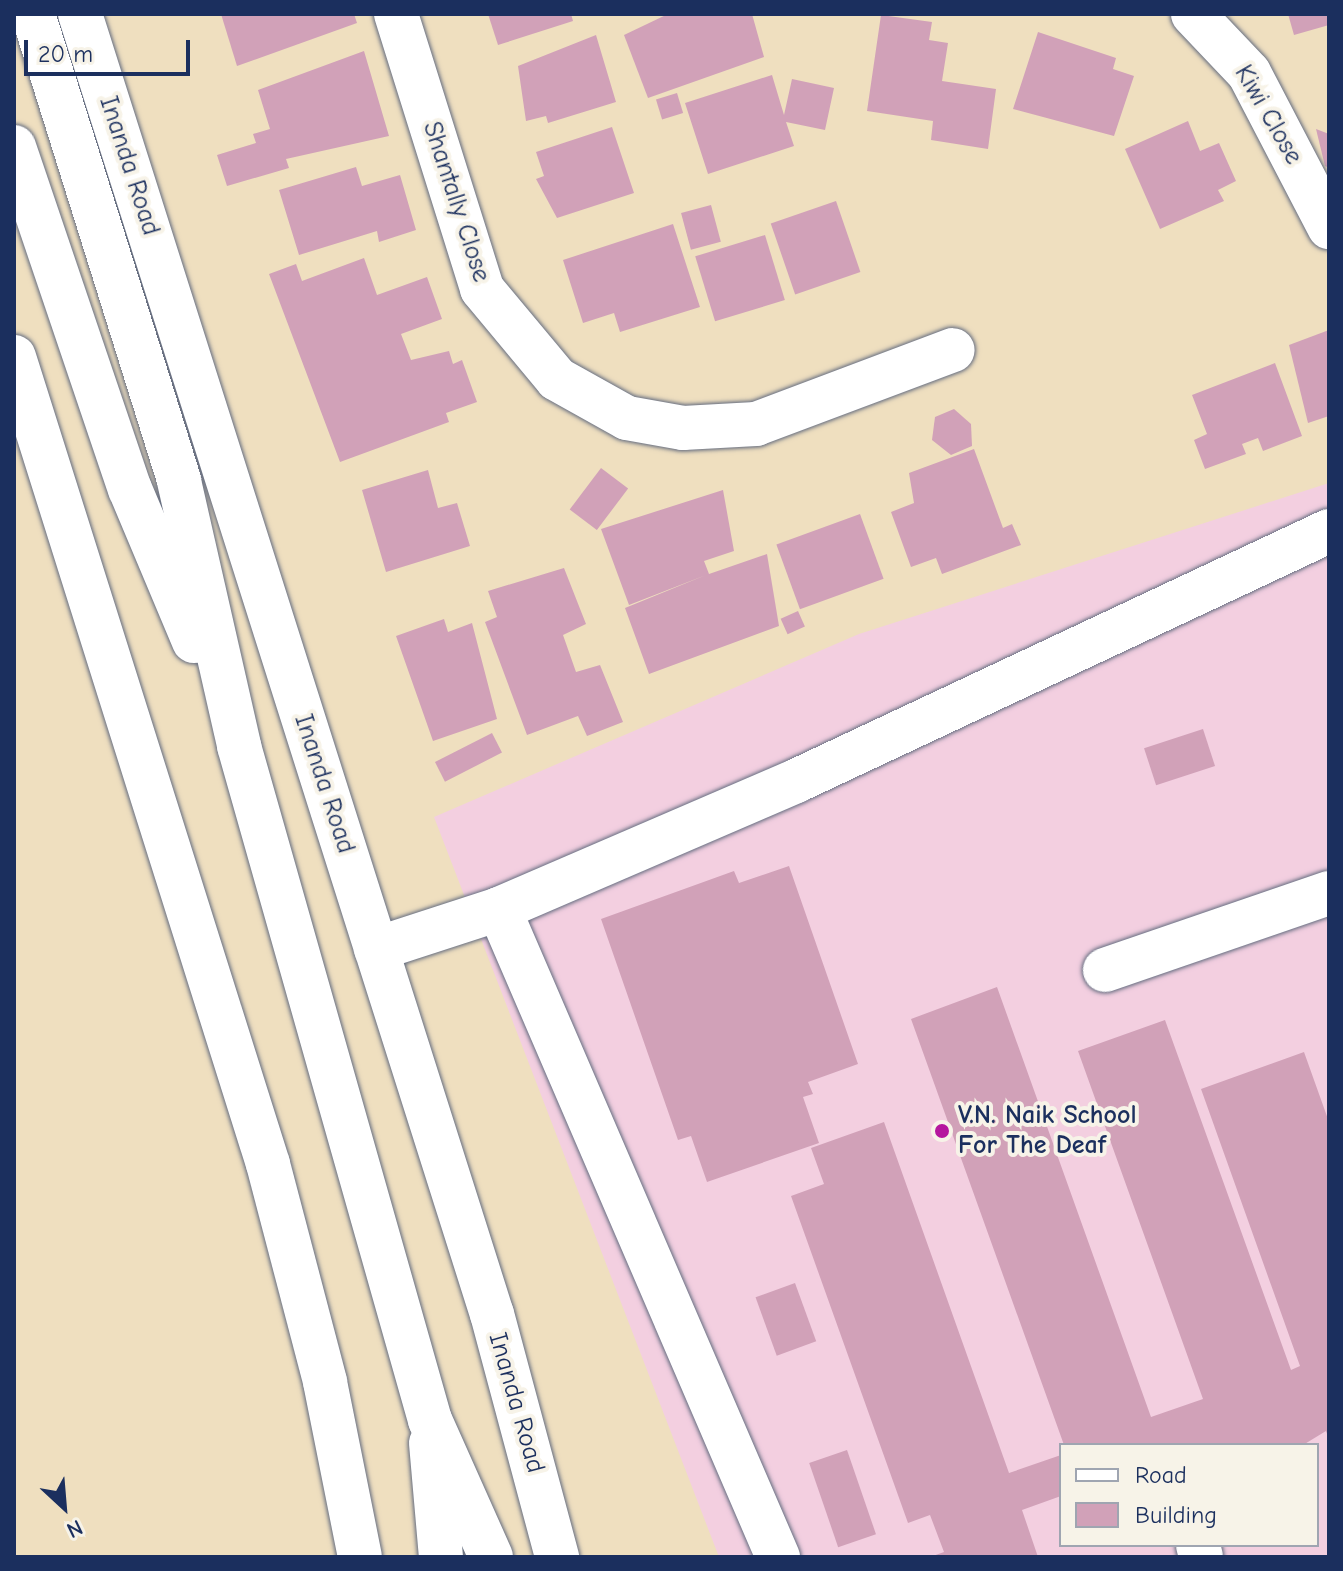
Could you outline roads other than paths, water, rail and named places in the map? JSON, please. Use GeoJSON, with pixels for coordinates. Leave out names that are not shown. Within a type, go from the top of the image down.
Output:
{"type":"FeatureCollection","features":[{"type":"Feature","properties":{"kind":"street"},"geometry":{"type":"LineString","coordinates":[[33,14],[179,481],[239,746],[430,1420],[491,1557]]}},
{"type":"Feature","properties":{"kind":"street","name":"Inanda Road"},"geometry":{"type":"LineString","coordinates":[[80,14],[492,1314],[557,1557]]}},
{"type":"Feature","properties":{"kind":"street","name":"Shantally Close"},"geometry":{"type":"LineString","coordinates":[[396,14],[482,289],[557,379],[627,418],[683,428],[756,424],[953,350]]}},
{"type":"Feature","properties":{"kind":"street","name":"Kiwi Close"},"geometry":{"type":"LineString","coordinates":[[1193,14],[1249,73],[1328,223]]}},
{"type":"Feature","properties":{"kind":"street"},"geometry":{"type":"LineString","coordinates":[[14,147],[130,489],[239,746]]}},
{"type":"Feature","properties":{"kind":"street"},"geometry":{"type":"LineString","coordinates":[[14,357],[268,1164],[325,1382],[360,1557]]}},
{"type":"Feature","properties":{"kind":"street"},"geometry":{"type":"LineString","coordinates":[[376,949],[499,909],[810,775],[1329,531]]}},
{"type":"Feature","properties":{"kind":"street"},"geometry":{"type":"LineString","coordinates":[[1105,970],[1329,893]]}},
{"type":"Feature","properties":{"kind":"street"},"geometry":{"type":"LineString","coordinates":[[499,909],[778,1557]]}},
{"type":"Feature","properties":{"kind":"street"},"geometry":{"type":"LineString","coordinates":[[430,1420],[441,1557]]}},
{"type":"Feature","properties":{"kind":"place","name":"V.N. Naik School For The Deaf"},"geometry":{"type":"Point","coordinates":[942,1131]}}]}
